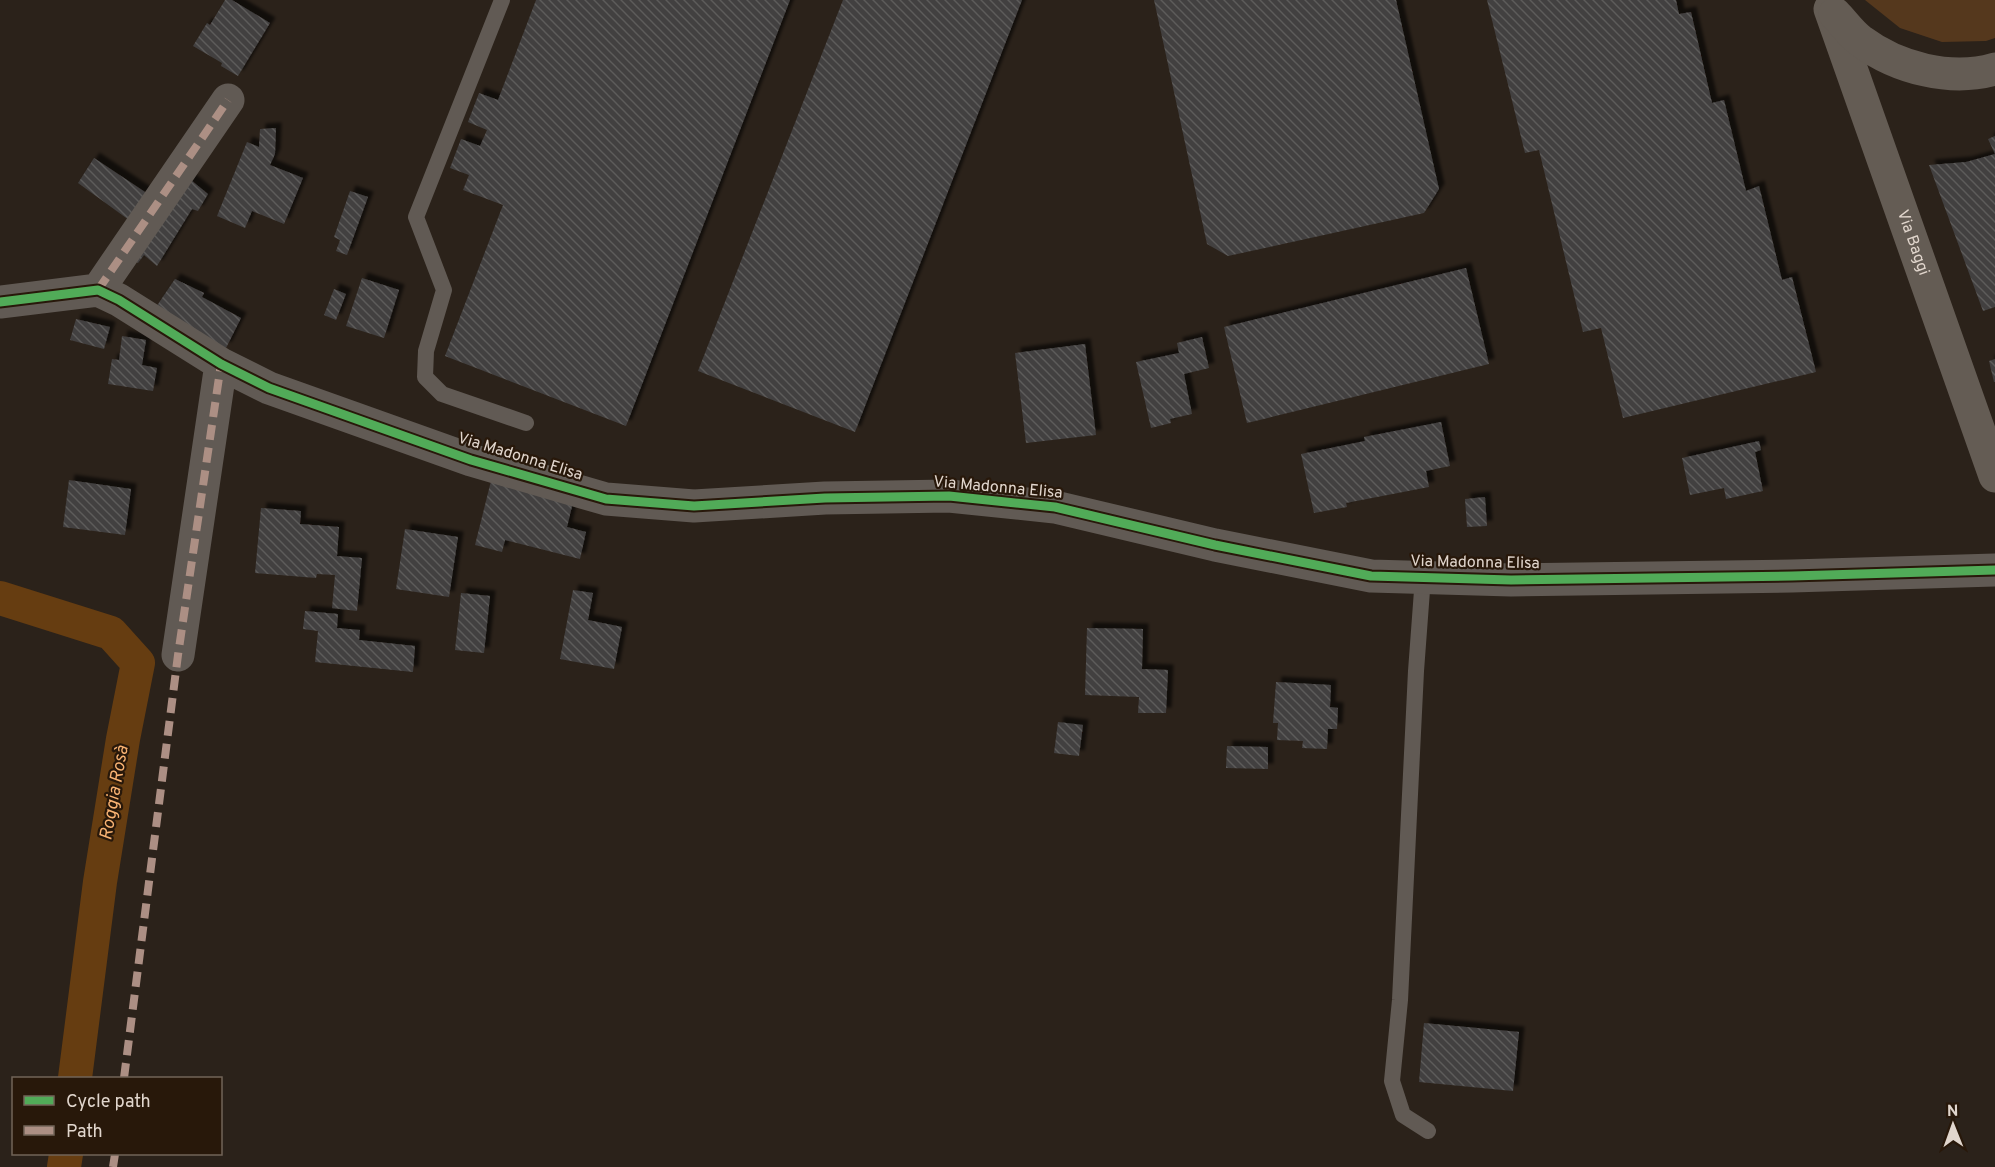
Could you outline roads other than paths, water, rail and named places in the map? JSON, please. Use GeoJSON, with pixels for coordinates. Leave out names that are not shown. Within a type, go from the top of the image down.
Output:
{"type":"FeatureCollection","features":[{"type":"Feature","properties":{"kind":"main road","name":"Via Baggi"},"geometry":{"type":"LineString","coordinates":[[1828,5],[1860,40],[1898,62],[1940,73],[1983,73],[1995,69]]}},
{"type":"Feature","properties":{"kind":"main road","name":"Via Baggi"},"geometry":{"type":"LineString","coordinates":[[1828,5],[1995,476]]}},
{"type":"Feature","properties":{"kind":"street"},"geometry":{"type":"LineString","coordinates":[[0,302],[98,290],[228,100]]}},
{"type":"Feature","properties":{"kind":"street","name":"Via Madonna Elisa"},"geometry":{"type":"LineString","coordinates":[[98,290],[119,300],[221,364],[269,388],[471,460],[606,499],[694,506],[825,498],[961,497],[1054,507],[1215,545],[1371,576],[1546,579],[1792,576],[1995,570]]}},
{"type":"Feature","properties":{"kind":"street"},"geometry":{"type":"LineString","coordinates":[[178,655],[221,364]]}},
{"type":"Feature","properties":{"kind":"lane"},"geometry":{"type":"LineString","coordinates":[[502,0],[416,217],[444,290],[426,351],[425,377],[442,394],[526,423]]}},
{"type":"Feature","properties":{"kind":"lane","name":"Via Madonna Elisa"},"geometry":{"type":"LineString","coordinates":[[1423,577],[1416,671],[1400,1000],[1392,1081],[1403,1115],[1428,1131]]}},
{"type":"Feature","properties":{"kind":"waterway","name":"Roggia Rosà"},"geometry":{"type":"LineString","coordinates":[[0,598],[111,633],[138,663],[100,882],[75,1077]]}},
{"type":"Feature","properties":{"kind":"waterway","name":"Roggia Rosà"},"geometry":{"type":"LineString","coordinates":[[64,1167],[66,1155]]}}]}
